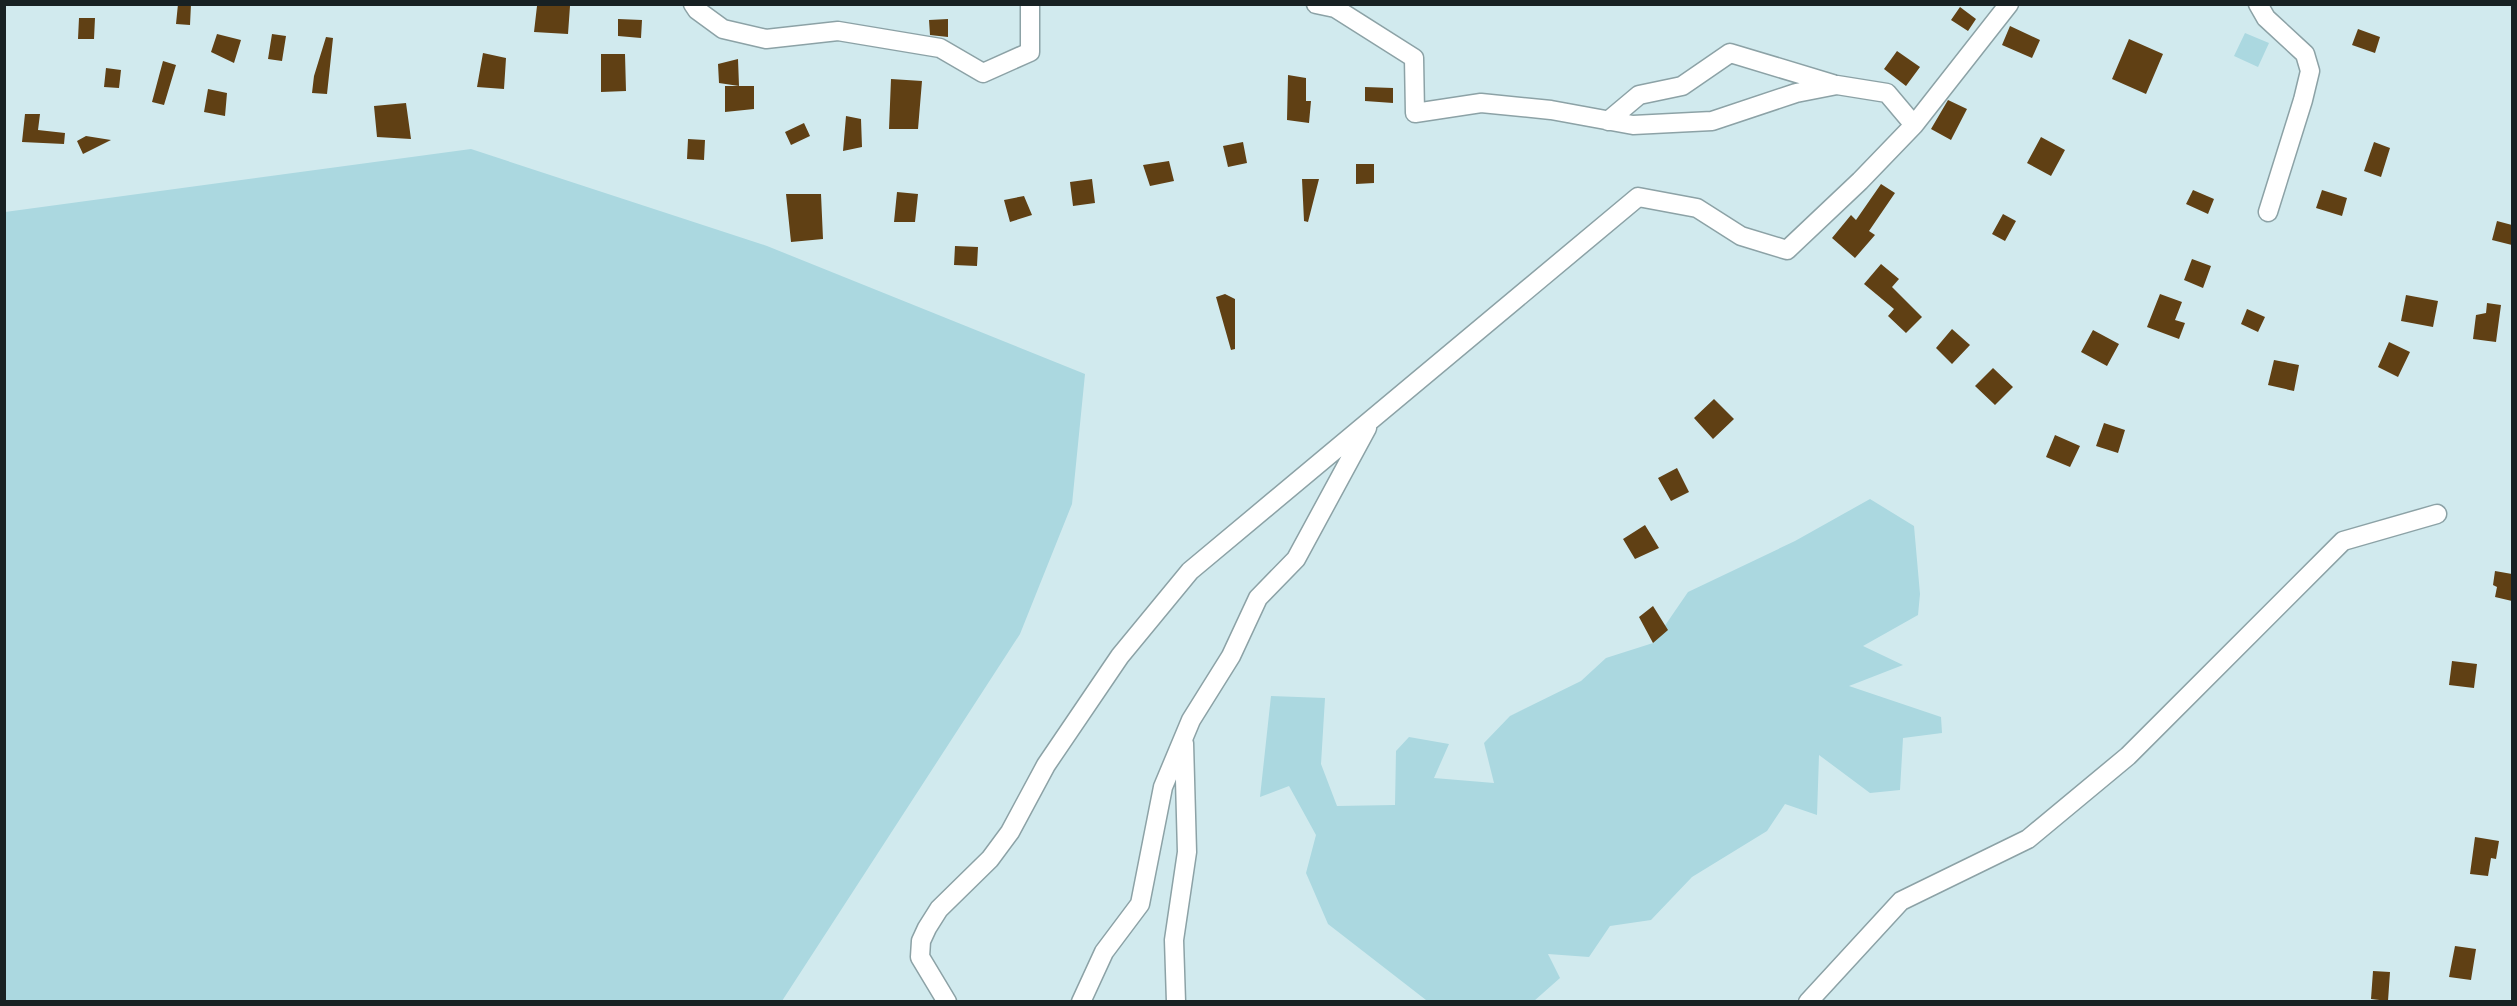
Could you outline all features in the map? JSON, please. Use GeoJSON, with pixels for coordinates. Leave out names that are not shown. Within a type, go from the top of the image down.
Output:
{"type":"FeatureCollection","features":[{"type":"Feature","properties":{"kind":"street"},"geometry":{"type":"LineString","coordinates":[[693,4],[697,10],[723,29],[766,39],[838,31],[940,48],[983,73],[1030,52],[1030,4]]}},
{"type":"Feature","properties":{"kind":"street"},"geometry":{"type":"LineString","coordinates":[[1316,4],[1335,8],[1414,58],[1415,113],[1481,103],[1551,110],[1633,125],[1712,121],[1796,93],[1837,85]]}},
{"type":"Feature","properties":{"kind":"street"},"geometry":{"type":"LineString","coordinates":[[947,1002],[920,957],[921,941],[927,928],[939,909],[990,859],[1010,831],[1046,765],[1120,656],[1190,571],[1638,197],[1697,208],[1741,236],[1787,250],[1860,181],[1914,125],[2009,4]]}},
{"type":"Feature","properties":{"kind":"street"},"geometry":{"type":"LineString","coordinates":[[2258,4],[2266,18],[2305,54],[2310,71],[2268,212]]}},
{"type":"Feature","properties":{"kind":"street"},"geometry":{"type":"LineString","coordinates":[[1608,121],[1639,95],[1682,86],[1730,53],[1837,85],[1887,93],[1914,125]]}},
{"type":"Feature","properties":{"kind":"street"},"geometry":{"type":"LineString","coordinates":[[1081,1002],[1104,951],[1140,904],[1163,787],[1191,720],[1231,656],[1258,598],[1296,559],[1372,419]]}},
{"type":"Feature","properties":{"kind":"street"},"geometry":{"type":"LineString","coordinates":[[1808,1002],[1901,901],[2028,839],[2128,756],[2343,541],[2437,514]]}},
{"type":"Feature","properties":{"kind":"street"},"geometry":{"type":"LineString","coordinates":[[1176,1002],[1174,940],[1187,852],[1184,738]]}},
{"type":"Feature","properties":{"kind":"shaded area"},"geometry":{"type":"Polygon","coordinates":[[[2245,33],[2269,43],[2258,67],[2234,56],[2245,33]]]}},
{"type":"Feature","properties":{"kind":"shaded area"},"geometry":{"type":"Polygon","coordinates":[[[471,149],[767,246],[1085,374],[1072,504],[1020,634],[782,1001],[5,1001],[5,212],[471,149]]]}},
{"type":"Feature","properties":{"kind":"shaded area"},"geometry":{"type":"Polygon","coordinates":[[[1870,499],[1914,526],[1920,594],[1918,615],[1863,646],[1903,665],[1849,686],[1941,717],[1942,733],[1903,738],[1900,790],[1870,793],[1819,755],[1817,815],[1785,804],[1767,831],[1692,877],[1651,920],[1610,926],[1589,957],[1548,954],[1560,978],[1534,1001],[1432,1002],[1426,1000],[1328,924],[1306,873],[1316,835],[1289,786],[1260,797],[1271,696],[1325,698],[1321,764],[1337,806],[1395,805],[1396,751],[1409,737],[1449,744],[1434,778],[1494,783],[1484,743],[1510,716],[1581,681],[1606,658],[1653,643],[1688,592],[1795,541],[1870,499]]]}},
{"type":"Feature","properties":{"kind":"building"},"geometry":{"type":"Polygon","coordinates":[[[178,4],[191,4],[190,25],[176,24],[178,4]]]}},
{"type":"Feature","properties":{"kind":"building"},"geometry":{"type":"Polygon","coordinates":[[[537,6],[570,6],[568,34],[534,32],[537,6]]]}},
{"type":"Feature","properties":{"kind":"building"},"geometry":{"type":"Polygon","coordinates":[[[1960,7],[1976,19],[1968,31],[1951,20],[1960,7]]]}},
{"type":"Feature","properties":{"kind":"building"},"geometry":{"type":"Polygon","coordinates":[[[79,18],[95,18],[94,39],[78,39],[79,18]]]}},
{"type":"Feature","properties":{"kind":"building"},"geometry":{"type":"Polygon","coordinates":[[[618,19],[642,20],[641,38],[618,36],[618,19]]]}},
{"type":"Feature","properties":{"kind":"building"},"geometry":{"type":"Polygon","coordinates":[[[948,19],[948,37],[930,35],[929,20],[948,19]]]}},
{"type":"Feature","properties":{"kind":"building"},"geometry":{"type":"Polygon","coordinates":[[[2010,26],[2040,40],[2032,58],[2002,45],[2010,26]]]}},
{"type":"Feature","properties":{"kind":"building"},"geometry":{"type":"Polygon","coordinates":[[[2358,29],[2380,37],[2375,53],[2352,45],[2358,29]]]}},
{"type":"Feature","properties":{"kind":"building"},"geometry":{"type":"Polygon","coordinates":[[[217,34],[241,40],[234,63],[211,52],[217,34]]]}},
{"type":"Feature","properties":{"kind":"building"},"geometry":{"type":"Polygon","coordinates":[[[272,34],[286,36],[282,61],[268,59],[272,34]]]}},
{"type":"Feature","properties":{"kind":"building"},"geometry":{"type":"Polygon","coordinates":[[[326,37],[333,38],[327,94],[312,93],[314,76],[326,37]]]}},
{"type":"Feature","properties":{"kind":"building"},"geometry":{"type":"Polygon","coordinates":[[[2129,39],[2163,54],[2146,94],[2112,79],[2129,39]]]}},
{"type":"Feature","properties":{"kind":"building"},"geometry":{"type":"Polygon","coordinates":[[[1897,51],[1920,67],[1906,86],[1884,69],[1897,51]]]}},
{"type":"Feature","properties":{"kind":"building"},"geometry":{"type":"Polygon","coordinates":[[[483,53],[506,58],[504,89],[477,87],[483,53]]]}},
{"type":"Feature","properties":{"kind":"building"},"geometry":{"type":"Polygon","coordinates":[[[601,54],[625,54],[626,91],[601,92],[601,54]]]}},
{"type":"Feature","properties":{"kind":"building"},"geometry":{"type":"Polygon","coordinates":[[[738,59],[739,86],[719,83],[718,64],[738,59]]]}},
{"type":"Feature","properties":{"kind":"building"},"geometry":{"type":"Polygon","coordinates":[[[163,61],[176,65],[164,105],[152,102],[163,61]]]}},
{"type":"Feature","properties":{"kind":"building"},"geometry":{"type":"Polygon","coordinates":[[[106,68],[121,70],[119,88],[104,87],[106,68]]]}},
{"type":"Feature","properties":{"kind":"building"},"geometry":{"type":"Polygon","coordinates":[[[1288,75],[1306,78],[1306,101],[1311,101],[1309,123],[1287,120],[1288,75]]]}},
{"type":"Feature","properties":{"kind":"building"},"geometry":{"type":"Polygon","coordinates":[[[891,79],[922,81],[918,129],[889,129],[891,79]]]}},
{"type":"Feature","properties":{"kind":"building"},"geometry":{"type":"Polygon","coordinates":[[[725,86],[754,86],[754,109],[725,112],[725,86]]]}},
{"type":"Feature","properties":{"kind":"building"},"geometry":{"type":"Polygon","coordinates":[[[1365,87],[1393,88],[1393,103],[1365,101],[1365,87]]]}},
{"type":"Feature","properties":{"kind":"building"},"geometry":{"type":"Polygon","coordinates":[[[208,89],[227,93],[225,116],[204,112],[208,89]]]}},
{"type":"Feature","properties":{"kind":"building"},"geometry":{"type":"Polygon","coordinates":[[[1948,100],[1967,109],[1951,140],[1931,129],[1948,100]]]}},
{"type":"Feature","properties":{"kind":"building"},"geometry":{"type":"Polygon","coordinates":[[[406,103],[411,139],[377,137],[374,106],[406,103]]]}},
{"type":"Feature","properties":{"kind":"building"},"geometry":{"type":"Polygon","coordinates":[[[25,114],[40,114],[38,130],[65,133],[64,144],[22,142],[25,114]]]}},
{"type":"Feature","properties":{"kind":"building"},"geometry":{"type":"Polygon","coordinates":[[[846,116],[861,119],[862,147],[843,151],[846,116]]]}},
{"type":"Feature","properties":{"kind":"building"},"geometry":{"type":"Polygon","coordinates":[[[804,123],[810,136],[791,145],[785,132],[804,123]]]}},
{"type":"Feature","properties":{"kind":"building"},"geometry":{"type":"Polygon","coordinates":[[[86,136],[111,140],[83,154],[77,141],[86,136]]]}},
{"type":"Feature","properties":{"kind":"building"},"geometry":{"type":"Polygon","coordinates":[[[2041,137],[2065,150],[2051,176],[2027,163],[2041,137]]]}},
{"type":"Feature","properties":{"kind":"building"},"geometry":{"type":"Polygon","coordinates":[[[688,139],[705,140],[704,160],[687,159],[688,139]]]}},
{"type":"Feature","properties":{"kind":"building"},"geometry":{"type":"Polygon","coordinates":[[[1243,142],[1247,163],[1228,167],[1223,146],[1243,142]]]}},
{"type":"Feature","properties":{"kind":"building"},"geometry":{"type":"Polygon","coordinates":[[[2374,142],[2390,148],[2381,177],[2364,171],[2374,142]]]}},
{"type":"Feature","properties":{"kind":"building"},"geometry":{"type":"Polygon","coordinates":[[[1169,161],[1174,181],[1150,186],[1143,165],[1169,161]]]}},
{"type":"Feature","properties":{"kind":"building"},"geometry":{"type":"Polygon","coordinates":[[[1356,164],[1374,164],[1374,183],[1356,184],[1356,164]]]}},
{"type":"Feature","properties":{"kind":"building"},"geometry":{"type":"Polygon","coordinates":[[[1092,179],[1095,203],[1073,206],[1070,182],[1092,179]]]}},
{"type":"Feature","properties":{"kind":"building"},"geometry":{"type":"Polygon","coordinates":[[[1302,179],[1319,179],[1308,222],[1304,221],[1302,179]]]}},
{"type":"Feature","properties":{"kind":"building"},"geometry":{"type":"Polygon","coordinates":[[[1881,184],[1895,193],[1869,231],[1875,235],[1855,258],[1832,238],[1851,215],[1856,220],[1881,184]]]}},
{"type":"Feature","properties":{"kind":"building"},"geometry":{"type":"Polygon","coordinates":[[[2193,190],[2214,199],[2208,214],[2186,204],[2193,190]]]}},
{"type":"Feature","properties":{"kind":"building"},"geometry":{"type":"Polygon","coordinates":[[[2322,190],[2347,198],[2342,216],[2316,208],[2322,190]]]}},
{"type":"Feature","properties":{"kind":"building"},"geometry":{"type":"Polygon","coordinates":[[[897,192],[918,194],[915,222],[894,222],[897,192]]]}},
{"type":"Feature","properties":{"kind":"building"},"geometry":{"type":"Polygon","coordinates":[[[786,194],[821,194],[823,239],[791,242],[786,194]]]}},
{"type":"Feature","properties":{"kind":"building"},"geometry":{"type":"Polygon","coordinates":[[[1024,196],[1032,215],[1010,222],[1004,200],[1024,196]]]}},
{"type":"Feature","properties":{"kind":"building"},"geometry":{"type":"Polygon","coordinates":[[[2003,214],[2016,221],[2005,241],[1992,234],[2003,214]]]}},
{"type":"Feature","properties":{"kind":"building"},"geometry":{"type":"Polygon","coordinates":[[[2497,221],[2512,225],[2512,245],[2492,240],[2497,221]]]}},
{"type":"Feature","properties":{"kind":"building"},"geometry":{"type":"Polygon","coordinates":[[[955,246],[978,247],[977,266],[954,265],[955,246]]]}},
{"type":"Feature","properties":{"kind":"building"},"geometry":{"type":"Polygon","coordinates":[[[2192,259],[2211,266],[2203,288],[2184,280],[2192,259]]]}},
{"type":"Feature","properties":{"kind":"building"},"geometry":{"type":"Polygon","coordinates":[[[1881,264],[1899,279],[1892,287],[1922,317],[1906,333],[1888,316],[1894,309],[1864,284],[1881,264]]]}},
{"type":"Feature","properties":{"kind":"building"},"geometry":{"type":"Polygon","coordinates":[[[1225,294],[1235,299],[1235,349],[1231,350],[1216,297],[1225,294]]]}},
{"type":"Feature","properties":{"kind":"building"},"geometry":{"type":"Polygon","coordinates":[[[2160,294],[2182,302],[2175,320],[2185,323],[2179,339],[2147,327],[2160,294]]]}},
{"type":"Feature","properties":{"kind":"building"},"geometry":{"type":"Polygon","coordinates":[[[2406,295],[2438,301],[2433,327],[2401,321],[2406,295]]]}},
{"type":"Feature","properties":{"kind":"building"},"geometry":{"type":"Polygon","coordinates":[[[2487,303],[2501,305],[2496,342],[2473,339],[2476,315],[2486,313],[2487,303]]]}},
{"type":"Feature","properties":{"kind":"building"},"geometry":{"type":"Polygon","coordinates":[[[2247,309],[2265,317],[2258,332],[2241,324],[2247,309]]]}},
{"type":"Feature","properties":{"kind":"building"},"geometry":{"type":"Polygon","coordinates":[[[1952,329],[1970,345],[1952,364],[1936,348],[1952,329]]]}},
{"type":"Feature","properties":{"kind":"building"},"geometry":{"type":"Polygon","coordinates":[[[2093,330],[2119,344],[2107,366],[2081,352],[2093,330]]]}},
{"type":"Feature","properties":{"kind":"building"},"geometry":{"type":"Polygon","coordinates":[[[2389,342],[2410,352],[2398,377],[2378,367],[2389,342]]]}},
{"type":"Feature","properties":{"kind":"building"},"geometry":{"type":"Polygon","coordinates":[[[2274,360],[2299,365],[2294,391],[2268,385],[2274,360]]]}},
{"type":"Feature","properties":{"kind":"building"},"geometry":{"type":"Polygon","coordinates":[[[1993,368],[2013,387],[1995,405],[1975,386],[1993,368]]]}},
{"type":"Feature","properties":{"kind":"building"},"geometry":{"type":"Polygon","coordinates":[[[1714,399],[1734,419],[1713,439],[1694,418],[1714,399]]]}},
{"type":"Feature","properties":{"kind":"building"},"geometry":{"type":"Polygon","coordinates":[[[2104,423],[2125,430],[2118,453],[2096,446],[2104,423]]]}},
{"type":"Feature","properties":{"kind":"building"},"geometry":{"type":"Polygon","coordinates":[[[2055,435],[2080,446],[2070,467],[2046,457],[2055,435]]]}},
{"type":"Feature","properties":{"kind":"building"},"geometry":{"type":"Polygon","coordinates":[[[1677,468],[1689,492],[1671,501],[1658,478],[1677,468]]]}},
{"type":"Feature","properties":{"kind":"building"},"geometry":{"type":"Polygon","coordinates":[[[1645,525],[1659,548],[1635,559],[1623,539],[1645,525]]]}},
{"type":"Feature","properties":{"kind":"building"},"geometry":{"type":"Polygon","coordinates":[[[2495,571],[2512,574],[2512,601],[2495,597],[2497,587],[2493,585],[2495,571]]]}},
{"type":"Feature","properties":{"kind":"building"},"geometry":{"type":"Polygon","coordinates":[[[1653,606],[1668,630],[1653,643],[1639,617],[1653,606]]]}},
{"type":"Feature","properties":{"kind":"building"},"geometry":{"type":"Polygon","coordinates":[[[2452,661],[2477,664],[2474,688],[2449,685],[2452,661]]]}},
{"type":"Feature","properties":{"kind":"building"},"geometry":{"type":"Polygon","coordinates":[[[2475,837],[2499,841],[2496,859],[2491,858],[2488,876],[2470,874],[2475,837]]]}},
{"type":"Feature","properties":{"kind":"building"},"geometry":{"type":"Polygon","coordinates":[[[2455,946],[2476,949],[2471,980],[2449,977],[2455,946]]]}},
{"type":"Feature","properties":{"kind":"building"},"geometry":{"type":"Polygon","coordinates":[[[2373,971],[2390,972],[2388,1001],[2371,999],[2373,971]]]}}]}
